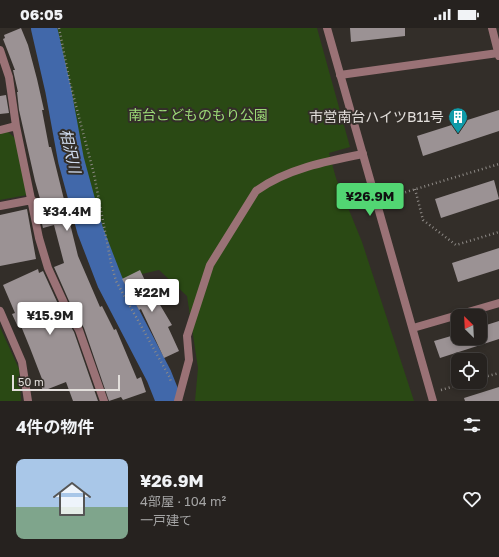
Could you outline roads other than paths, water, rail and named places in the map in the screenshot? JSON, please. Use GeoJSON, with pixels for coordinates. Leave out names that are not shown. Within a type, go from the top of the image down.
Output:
{"type":"FeatureCollection","features":[{"type":"Feature","properties":{"kind":"street"},"geometry":{"type":"LineString","coordinates":[[327,28],[433,401]]}},
{"type":"Feature","properties":{"kind":"street"},"geometry":{"type":"LineString","coordinates":[[340,75],[498,54],[492,28]]}},
{"type":"Feature","properties":{"kind":"street"},"geometry":{"type":"LineString","coordinates":[[0,50],[9,77],[16,126],[39,238],[48,268],[64,304],[79,330],[104,401]]}},
{"type":"Feature","properties":{"kind":"street"},"geometry":{"type":"LineString","coordinates":[[0,130],[16,126]]}},
{"type":"Feature","properties":{"kind":"street"},"geometry":{"type":"LineString","coordinates":[[178,401],[189,360],[187,336],[210,265],[256,191],[294,171],[362,154]]}},
{"type":"Feature","properties":{"kind":"street"},"geometry":{"type":"LineString","coordinates":[[0,206],[32,200]]}},
{"type":"Feature","properties":{"kind":"street"},"geometry":{"type":"LineString","coordinates":[[413,328],[499,303]]}},
{"type":"Feature","properties":{"kind":"street"},"geometry":{"type":"LineString","coordinates":[[0,311],[22,362],[28,401]]}},
{"type":"Feature","properties":{"kind":"waterway","name":"相沢川"},"geometry":{"type":"LineString","coordinates":[[44,28],[58,89],[71,160],[90,230],[110,282],[159,376],[169,401]]}},
{"type":"Feature","properties":{"kind":"place","name":"市営南台ハイツB11号"},"geometry":{"type":"Point","coordinates":[458,134]}},
{"type":"Feature","properties":{"kind":"park label","name":"南台こどものもり公園"},"geometry":{"type":"Point","coordinates":[198,115]}}]}
